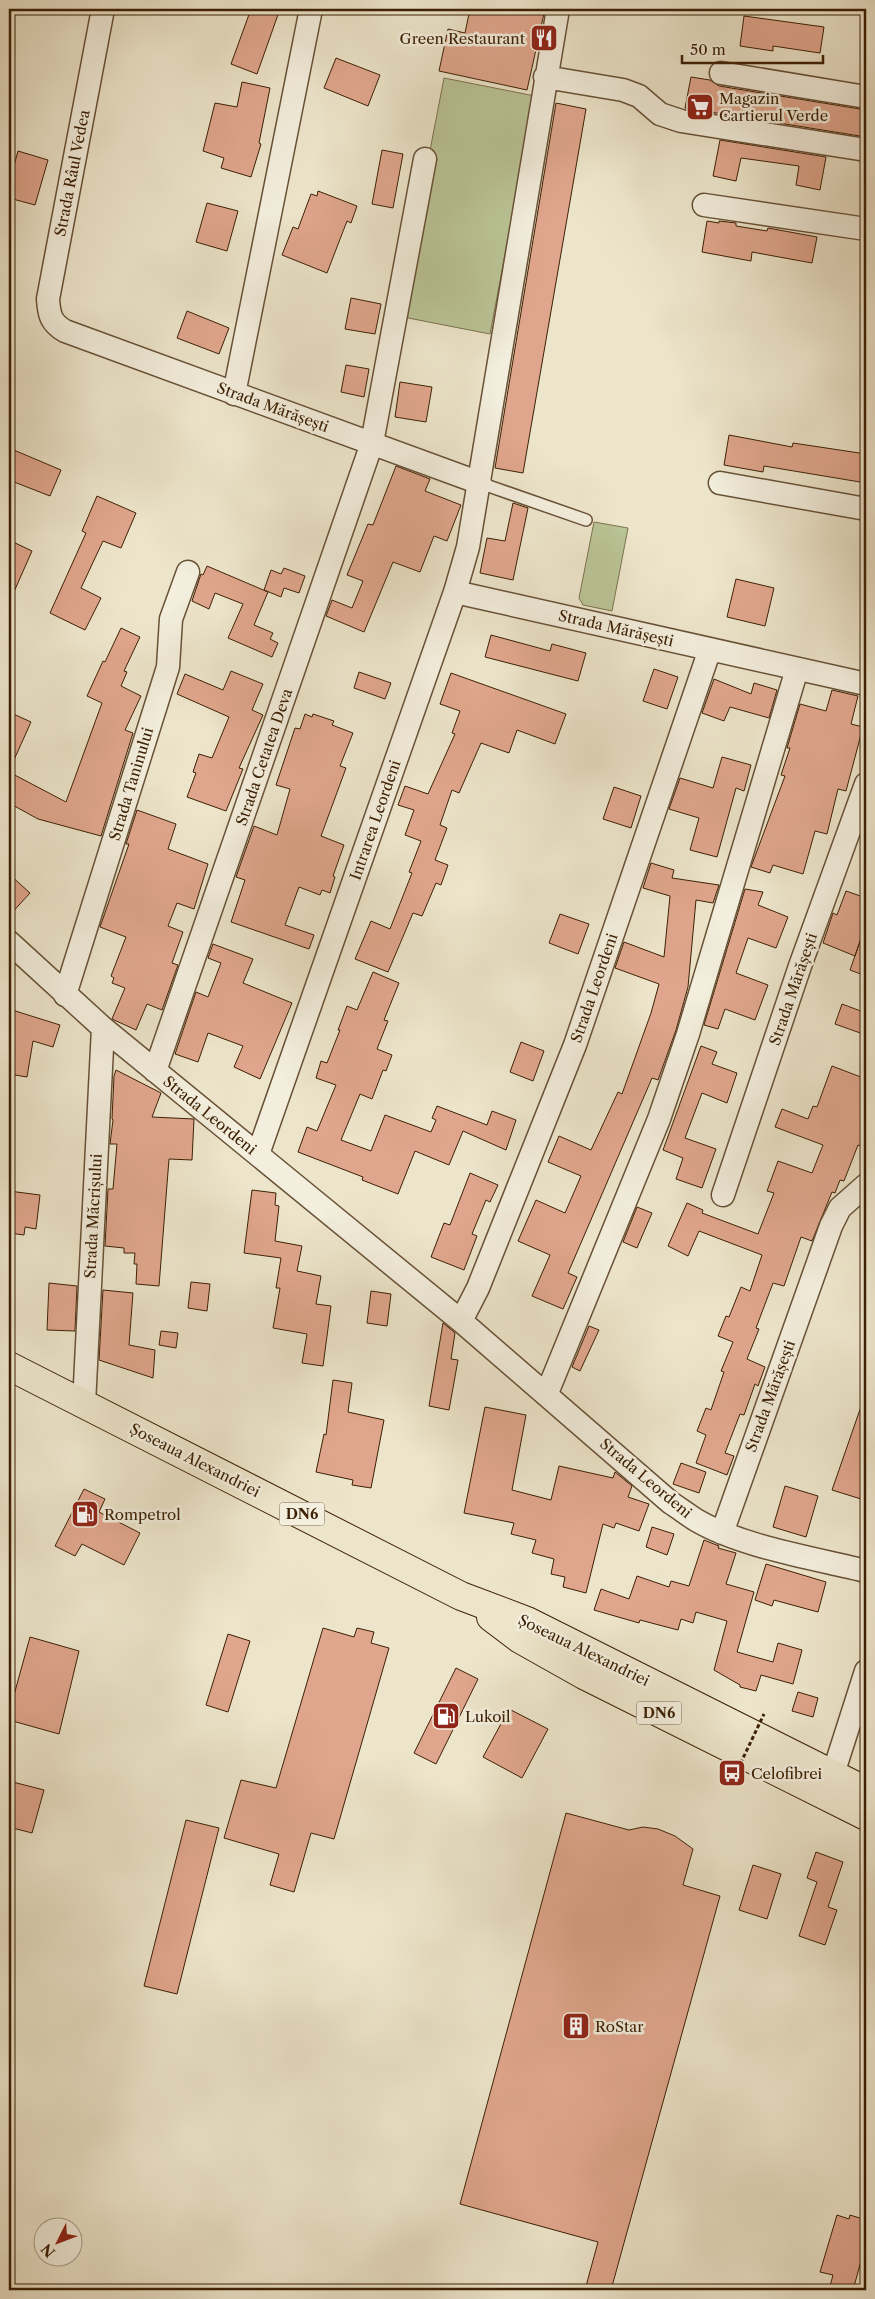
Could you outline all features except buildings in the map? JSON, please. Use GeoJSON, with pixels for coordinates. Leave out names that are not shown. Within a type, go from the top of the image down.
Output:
{"type":"FeatureCollection","features":[{"type":"Feature","properties":{"kind":"main road","name":"Șoseaua Alexandriei"},"geometry":{"type":"LineString","coordinates":[[9,1366],[461,1596],[527,1621],[866,1791]]}},
{"type":"Feature","properties":{"kind":"main road","name":"Șoseaua Alexandriei"},"geometry":{"type":"LineString","coordinates":[[461,1596],[520,1639],[584,1675],[866,1816]]}},
{"type":"Feature","properties":{"kind":"street","name":"Strada Râul Vedea"},"geometry":{"type":"LineString","coordinates":[[65,331],[54,325],[49,314],[48,299],[103,9]]}},
{"type":"Feature","properties":{"kind":"street"},"geometry":{"type":"LineString","coordinates":[[234,394],[311,9]]}},
{"type":"Feature","properties":{"kind":"street","name":"Intrarea Leordeni"},"geometry":{"type":"LineString","coordinates":[[258,1154],[455,592],[468,547],[558,9]]}},
{"type":"Feature","properties":{"kind":"street"},"geometry":{"type":"LineString","coordinates":[[721,73],[866,97]]}},
{"type":"Feature","properties":{"kind":"street"},"geometry":{"type":"LineString","coordinates":[[546,76],[623,90],[640,96],[660,114],[681,121],[866,150]]}},
{"type":"Feature","properties":{"kind":"street","name":"Strada Cetatea Deva"},"geometry":{"type":"LineString","coordinates":[[155,1071],[372,443],[425,159]]}},
{"type":"Feature","properties":{"kind":"street"},"geometry":{"type":"LineString","coordinates":[[704,205],[866,229]]}},
{"type":"Feature","properties":{"kind":"street","name":"Strada Mărășești"},"geometry":{"type":"LineString","coordinates":[[65,331],[480,483]]}},
{"type":"Feature","properties":{"kind":"street"},"geometry":{"type":"LineString","coordinates":[[720,483],[866,509]]}},
{"type":"Feature","properties":{"kind":"street","name":"Strada Taninului"},"geometry":{"type":"LineString","coordinates":[[65,995],[168,667],[171,619],[188,572]]}},
{"type":"Feature","properties":{"kind":"street","name":"Strada Mărășești"},"geometry":{"type":"LineString","coordinates":[[455,592],[866,684]]}},
{"type":"Feature","properties":{"kind":"street","name":"Strada Leordeni"},"geometry":{"type":"LineString","coordinates":[[461,1321],[478,1288],[575,1045],[710,649]]}},
{"type":"Feature","properties":{"kind":"street"},"geometry":{"type":"LineString","coordinates":[[547,1393],[659,1119],[691,1024],[797,669]]}},
{"type":"Feature","properties":{"kind":"street","name":"Strada Mărășești"},"geometry":{"type":"LineString","coordinates":[[723,1195],[800,966],[866,784]]}},
{"type":"Feature","properties":{"kind":"street","name":"Strada Leordeni"},"geometry":{"type":"LineString","coordinates":[[9,942],[103,1028],[461,1321],[547,1393],[671,1502],[696,1520],[748,1542],[866,1571]]}},
{"type":"Feature","properties":{"kind":"street","name":"Strada Măcrișului"},"geometry":{"type":"LineString","coordinates":[[84,1404],[103,1028]]}},
{"type":"Feature","properties":{"kind":"street","name":"Strada Mărășești"},"geometry":{"type":"LineString","coordinates":[[722,1532],[831,1226],[840,1208],[866,1185]]}},
{"type":"Feature","properties":{"kind":"street"},"geometry":{"type":"LineString","coordinates":[[833,1774],[866,1670]]}},
{"type":"Feature","properties":{"kind":"lane"},"geometry":{"type":"LineString","coordinates":[[480,483],[586,520]]}},
{"type":"Feature","properties":{"kind":"path"},"geometry":{"type":"LineString","coordinates":[[734,1775],[764,1714]]}},
{"type":"Feature","properties":{"kind":"green space"},"geometry":{"type":"Polygon","coordinates":[[[444,78],[535,96],[490,334],[398,316],[444,78]]]}},
{"type":"Feature","properties":{"kind":"green space"},"geometry":{"type":"Polygon","coordinates":[[[594,522],[628,528],[612,611],[583,605],[579,598],[594,522]]]}},
{"type":"Feature","properties":{"kind":"place","name":"Green Restaurant"},"geometry":{"type":"Point","coordinates":[544,38]}},
{"type":"Feature","properties":{"kind":"place","name":"Magazin Cartierul Verde"},"geometry":{"type":"Point","coordinates":[700,107]}},
{"type":"Feature","properties":{"kind":"place","name":"Rompetrol"},"geometry":{"type":"Point","coordinates":[85,1514]}},
{"type":"Feature","properties":{"kind":"place","name":"Lukoil"},"geometry":{"type":"Point","coordinates":[446,1716]}},
{"type":"Feature","properties":{"kind":"place","name":"Celofibrei"},"geometry":{"type":"Point","coordinates":[732,1773]}},
{"type":"Feature","properties":{"kind":"place","name":"RoStar"},"geometry":{"type":"Point","coordinates":[576,2026]}}]}
